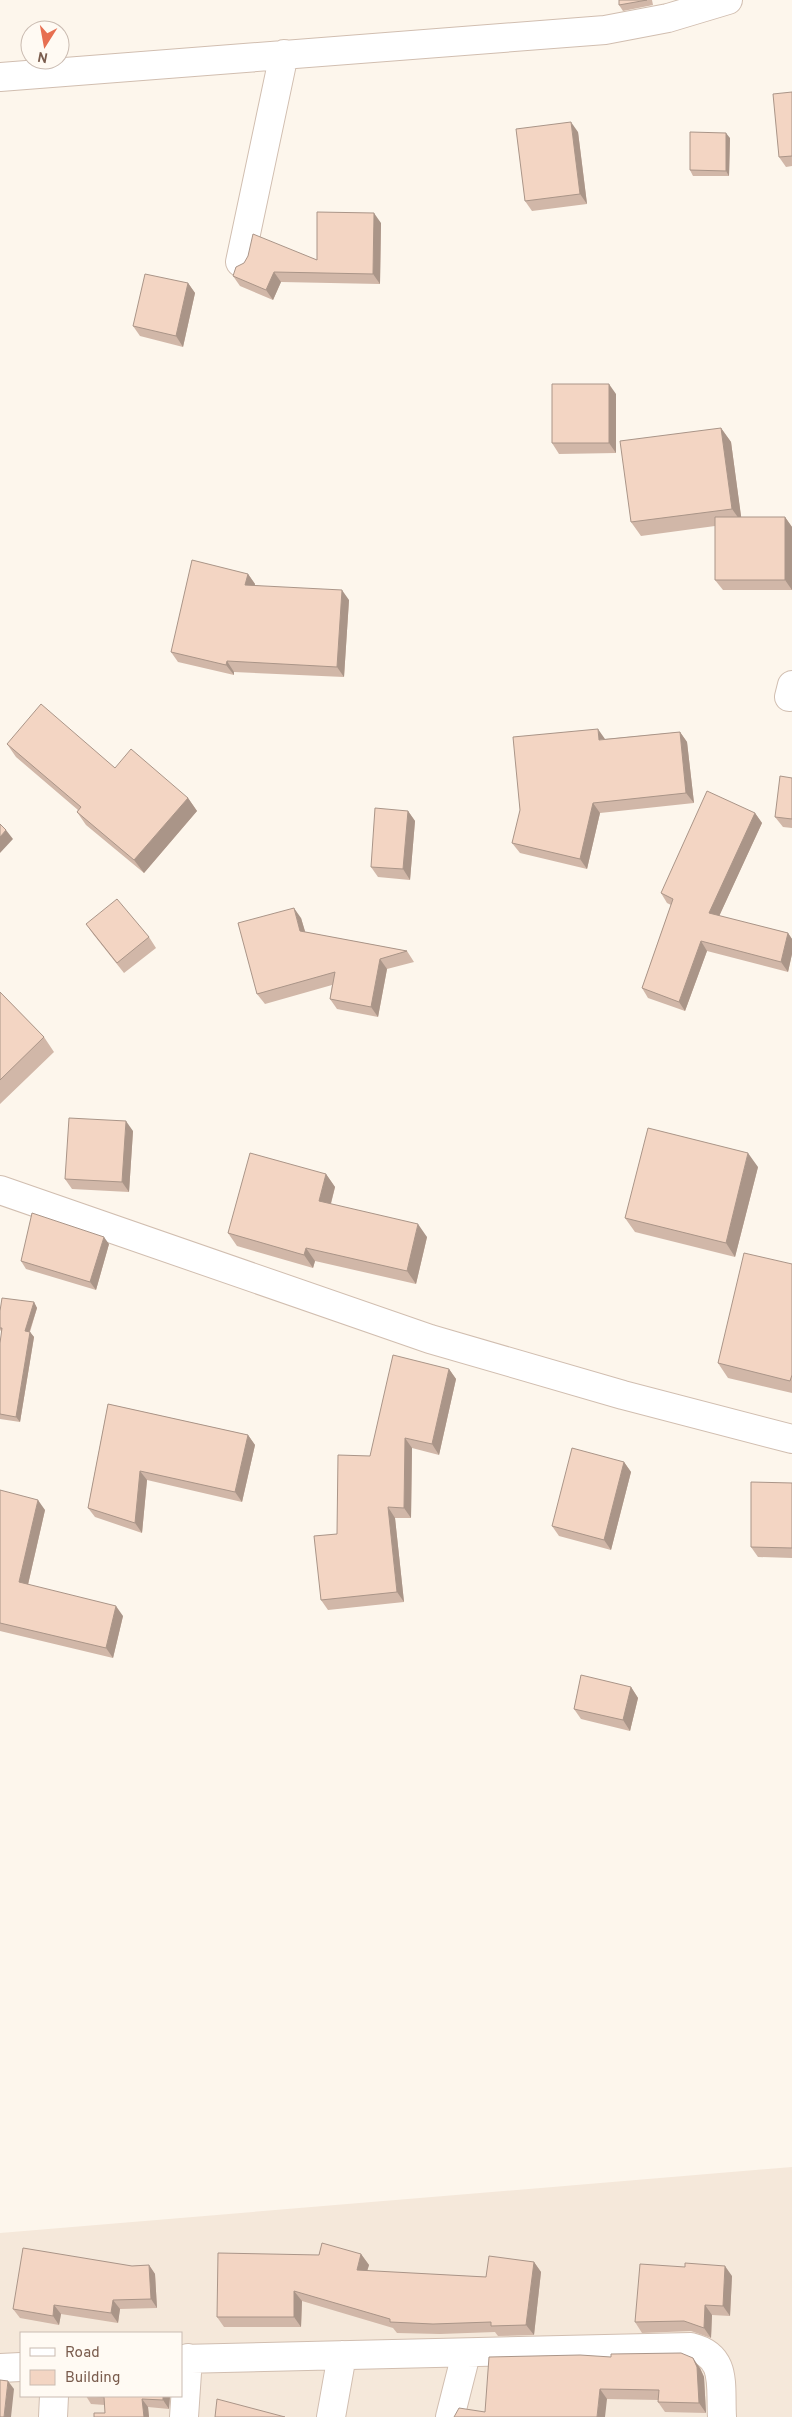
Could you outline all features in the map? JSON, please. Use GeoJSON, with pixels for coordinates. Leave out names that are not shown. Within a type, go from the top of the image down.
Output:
{"type":"FeatureCollection","features":[{"type":"Feature","properties":{"kind":"street"},"geometry":{"type":"LineString","coordinates":[[0,76],[605,30],[667,9],[728,0]]}},
{"type":"Feature","properties":{"kind":"street"},"geometry":{"type":"LineString","coordinates":[[240,262],[284,54]]}},
{"type":"Feature","properties":{"kind":"street"},"geometry":{"type":"LineString","coordinates":[[0,1190],[430,1339],[623,1395],[792,1440]]}},
{"type":"Feature","properties":{"kind":"street"},"geometry":{"type":"LineString","coordinates":[[184,2417],[185,2358],[466,2354],[690,2347],[704,2350],[713,2357],[718,2366],[722,2417]]}},
{"type":"Feature","properties":{"kind":"street"},"geometry":{"type":"LineString","coordinates":[[450,2417],[466,2354]]}},
{"type":"Feature","properties":{"kind":"street"},"geometry":{"type":"LineString","coordinates":[[331,2417],[342,2355]]}},
{"type":"Feature","properties":{"kind":"street"},"geometry":{"type":"LineString","coordinates":[[0,2368],[20,2367]]}},
{"type":"Feature","properties":{"kind":"street"},"geometry":{"type":"LineString","coordinates":[[53,2417],[54,2397]]}},
{"type":"Feature","properties":{"kind":"shaded area"},"geometry":{"type":"Polygon","coordinates":[[[792,2167],[792,2417],[0,2417],[0,2233],[792,2167]]]}},
{"type":"Feature","properties":{"kind":"building"},"geometry":{"type":"Polygon","coordinates":[[[619,0],[647,0],[619,5],[619,0]]]}},
{"type":"Feature","properties":{"kind":"building"},"geometry":{"type":"Polygon","coordinates":[[[792,92],[792,156],[779,157],[773,94],[792,92]]]}},
{"type":"Feature","properties":{"kind":"building"},"geometry":{"type":"Polygon","coordinates":[[[571,122],[580,194],[525,201],[516,129],[571,122]]]}},
{"type":"Feature","properties":{"kind":"building"},"geometry":{"type":"Polygon","coordinates":[[[690,132],[726,133],[726,171],[690,170],[690,132]]]}},
{"type":"Feature","properties":{"kind":"building"},"geometry":{"type":"Polygon","coordinates":[[[317,212],[374,213],[373,274],[274,272],[266,290],[233,276],[236,267],[244,263],[248,256],[253,234],[317,260],[317,212]]]}},
{"type":"Feature","properties":{"kind":"building"},"geometry":{"type":"Polygon","coordinates":[[[145,274],[188,283],[176,336],[133,326],[145,274]]]}},
{"type":"Feature","properties":{"kind":"building"},"geometry":{"type":"Polygon","coordinates":[[[552,384],[609,384],[609,443],[552,443],[552,384]]]}},
{"type":"Feature","properties":{"kind":"building"},"geometry":{"type":"Polygon","coordinates":[[[721,428],[732,509],[631,522],[620,441],[721,428]]]}},
{"type":"Feature","properties":{"kind":"building"},"geometry":{"type":"Polygon","coordinates":[[[715,517],[785,517],[785,580],[715,580],[715,517]]]}},
{"type":"Feature","properties":{"kind":"building"},"geometry":{"type":"Polygon","coordinates":[[[192,560],[248,574],[245,585],[342,590],[337,667],[227,661],[226,665],[171,652],[192,560]]]}},
{"type":"Feature","properties":{"kind":"building"},"geometry":{"type":"Polygon","coordinates":[[[41,704],[115,768],[131,749],[188,798],[134,860],[77,812],[81,807],[7,744],[41,704]]]}},
{"type":"Feature","properties":{"kind":"building"},"geometry":{"type":"Polygon","coordinates":[[[598,729],[599,740],[680,732],[686,793],[593,803],[580,859],[512,843],[520,810],[513,737],[598,729]]]}},
{"type":"Feature","properties":{"kind":"building"},"geometry":{"type":"Polygon","coordinates":[[[780,776],[792,778],[792,819],[775,817],[780,776]]]}},
{"type":"Feature","properties":{"kind":"building"},"geometry":{"type":"Polygon","coordinates":[[[707,791],[755,813],[709,913],[788,933],[781,962],[701,941],[679,1002],[642,988],[673,899],[661,893],[707,791]]]}},
{"type":"Feature","properties":{"kind":"building"},"geometry":{"type":"Polygon","coordinates":[[[375,808],[408,811],[403,869],[371,867],[375,808]]]}},
{"type":"Feature","properties":{"kind":"building"},"geometry":{"type":"Polygon","coordinates":[[[0,824],[6,830],[0,837],[0,824]]]}},
{"type":"Feature","properties":{"kind":"building"},"geometry":{"type":"Polygon","coordinates":[[[117,899],[149,937],[117,963],[86,924],[117,899]]]}},
{"type":"Feature","properties":{"kind":"building"},"geometry":{"type":"Polygon","coordinates":[[[294,908],[300,931],[407,951],[380,959],[371,1007],[330,999],[335,972],[257,994],[238,923],[294,908]]]}},
{"type":"Feature","properties":{"kind":"building"},"geometry":{"type":"Polygon","coordinates":[[[0,992],[44,1037],[0,1080],[0,992]]]}},
{"type":"Feature","properties":{"kind":"building"},"geometry":{"type":"Polygon","coordinates":[[[69,1118],[126,1121],[122,1182],[65,1179],[69,1118]]]}},
{"type":"Feature","properties":{"kind":"building"},"geometry":{"type":"Polygon","coordinates":[[[648,1128],[748,1153],[726,1243],[625,1218],[648,1128]]]}},
{"type":"Feature","properties":{"kind":"building"},"geometry":{"type":"Polygon","coordinates":[[[250,1153],[326,1174],[319,1201],[418,1224],[407,1271],[306,1248],[304,1255],[228,1233],[250,1153]]]}},
{"type":"Feature","properties":{"kind":"building"},"geometry":{"type":"Polygon","coordinates":[[[32,1213],[104,1237],[90,1282],[21,1261],[32,1213]]]}},
{"type":"Feature","properties":{"kind":"building"},"geometry":{"type":"Polygon","coordinates":[[[744,1253],[792,1264],[792,1375],[790,1381],[718,1363],[744,1253]]]}},
{"type":"Feature","properties":{"kind":"building"},"geometry":{"type":"Polygon","coordinates":[[[2,1298],[34,1302],[25,1331],[30,1332],[16,1417],[0,1414],[0,1343],[2,1328],[0,1328],[0,1311],[2,1298]]]}},
{"type":"Feature","properties":{"kind":"building"},"geometry":{"type":"Polygon","coordinates":[[[393,1355],[449,1369],[432,1444],[405,1438],[404,1508],[388,1507],[397,1592],[321,1600],[314,1536],[337,1534],[338,1455],[370,1456],[393,1355]]]}},
{"type":"Feature","properties":{"kind":"building"},"geometry":{"type":"Polygon","coordinates":[[[108,1404],[248,1435],[235,1492],[140,1471],[135,1523],[88,1508],[108,1404]]]}},
{"type":"Feature","properties":{"kind":"building"},"geometry":{"type":"Polygon","coordinates":[[[572,1448],[624,1462],[604,1540],[552,1526],[572,1448]]]}},
{"type":"Feature","properties":{"kind":"building"},"geometry":{"type":"Polygon","coordinates":[[[751,1482],[792,1483],[792,1548],[751,1547],[751,1482]]]}},
{"type":"Feature","properties":{"kind":"building"},"geometry":{"type":"Polygon","coordinates":[[[0,1490],[38,1500],[19,1582],[116,1606],[106,1648],[0,1623],[0,1490]]]}},
{"type":"Feature","properties":{"kind":"building"},"geometry":{"type":"Polygon","coordinates":[[[581,1675],[631,1687],[623,1720],[574,1709],[581,1675]]]}},
{"type":"Feature","properties":{"kind":"building"},"geometry":{"type":"Polygon","coordinates":[[[322,2243],[361,2254],[357,2270],[486,2277],[489,2256],[534,2262],[526,2325],[491,2326],[491,2322],[433,2324],[390,2322],[390,2319],[294,2291],[294,2317],[217,2317],[218,2253],[319,2255],[322,2243]]]}},
{"type":"Feature","properties":{"kind":"building"},"geometry":{"type":"Polygon","coordinates":[[[23,2248],[132,2266],[149,2265],[151,2299],[113,2300],[111,2313],[54,2305],[53,2316],[13,2309],[23,2248]]]}},
{"type":"Feature","properties":{"kind":"building"},"geometry":{"type":"Polygon","coordinates":[[[685,2263],[725,2266],[723,2306],[705,2305],[704,2328],[684,2321],[635,2322],[640,2264],[685,2267],[685,2263]]]}},
{"type":"Feature","properties":{"kind":"building"},"geometry":{"type":"Polygon","coordinates":[[[681,2353],[693,2358],[697,2367],[699,2403],[658,2402],[659,2390],[600,2389],[597,2417],[454,2417],[459,2408],[485,2412],[489,2357],[580,2355],[611,2357],[611,2354],[681,2353]]]}},
{"type":"Feature","properties":{"kind":"building"},"geometry":{"type":"Polygon","coordinates":[[[0,2380],[8,2381],[4,2417],[0,2417],[0,2380]]]}},
{"type":"Feature","properties":{"kind":"building"},"geometry":{"type":"Polygon","coordinates":[[[104,2397],[163,2397],[163,2400],[142,2399],[144,2417],[94,2417],[94,2413],[105,2413],[104,2397]]]}},
{"type":"Feature","properties":{"kind":"building"},"geometry":{"type":"Polygon","coordinates":[[[217,2399],[285,2417],[215,2417],[217,2399]]]}}]}
